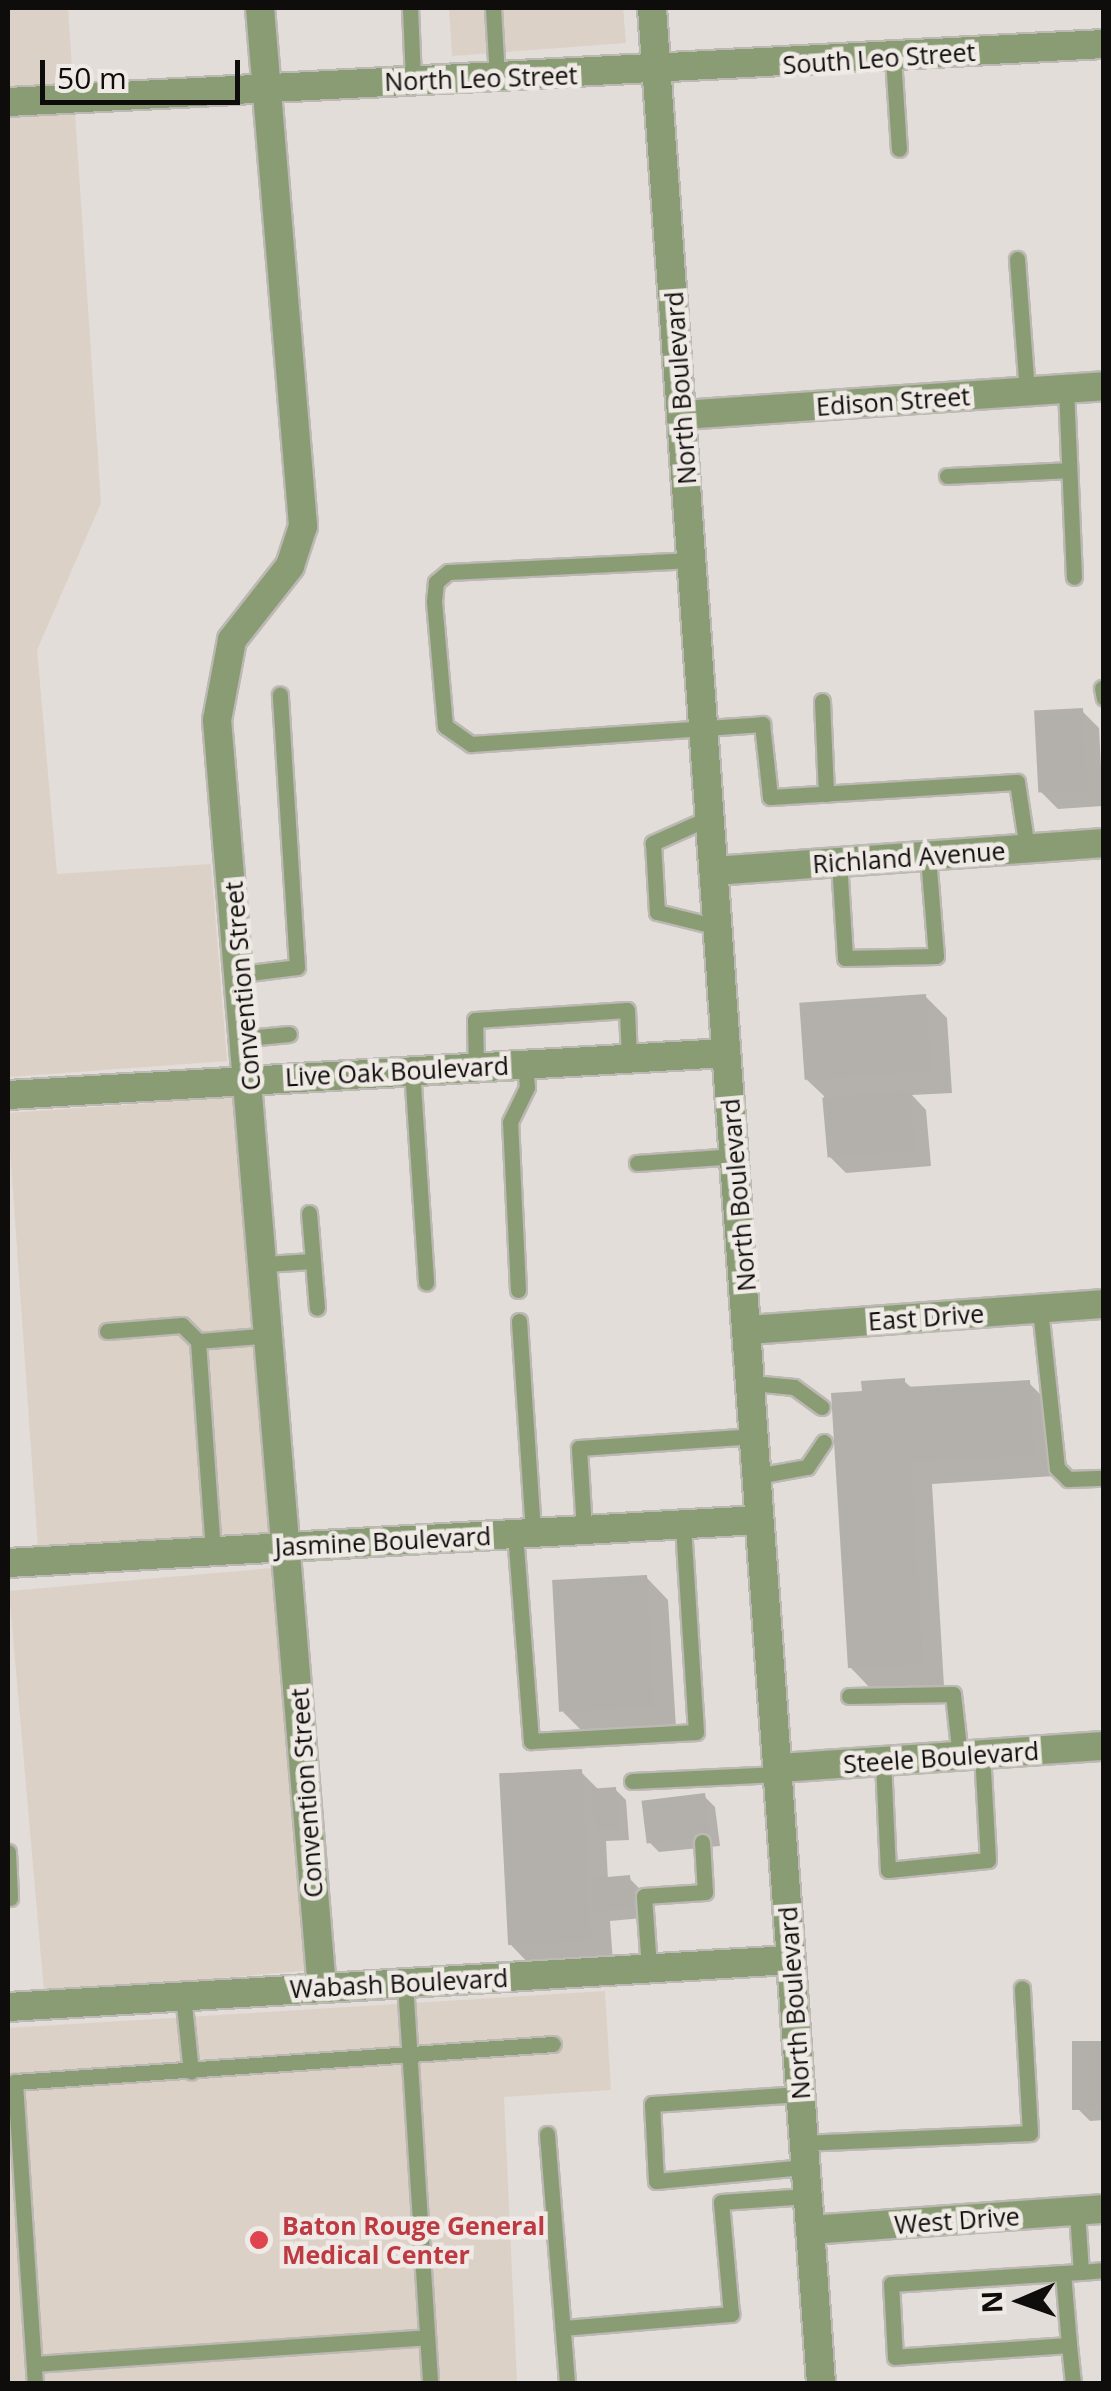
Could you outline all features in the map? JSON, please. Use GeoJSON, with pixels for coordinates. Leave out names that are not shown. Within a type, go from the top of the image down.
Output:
{"type":"FeatureCollection","features":[{"type":"Feature","properties":{"kind":"street","name":"Convention Street"},"geometry":{"type":"LineString","coordinates":[[260,8],[303,526],[290,566],[232,640],[221,675],[216,720],[251,1079],[322,1988]]}},
{"type":"Feature","properties":{"kind":"street","name":"North Boulevard"},"geometry":{"type":"LineString","coordinates":[[652,8],[821,2384]]}},
{"type":"Feature","properties":{"kind":"street","name":"South Leo Street"},"geometry":{"type":"LineString","coordinates":[[656,72],[1104,44]]}},
{"type":"Feature","properties":{"kind":"street","name":"North Leo Street"},"geometry":{"type":"LineString","coordinates":[[8,102],[265,85],[656,72]]}},
{"type":"Feature","properties":{"kind":"street","name":"Edison Street"},"geometry":{"type":"LineString","coordinates":[[682,415],[1104,386]]}},
{"type":"Feature","properties":{"kind":"street","name":"Richland Avenue"},"geometry":{"type":"LineString","coordinates":[[714,871],[1104,843]]}},
{"type":"Feature","properties":{"kind":"street","name":"Live Oak Boulevard"},"geometry":{"type":"LineString","coordinates":[[8,1095],[726,1053]]}},
{"type":"Feature","properties":{"kind":"street","name":"East Drive"},"geometry":{"type":"LineString","coordinates":[[749,1330],[1104,1304]]}},
{"type":"Feature","properties":{"kind":"street","name":"Jasmine Boulevard"},"geometry":{"type":"LineString","coordinates":[[8,1563],[759,1520]]}},
{"type":"Feature","properties":{"kind":"street","name":"Steele Boulevard"},"geometry":{"type":"LineString","coordinates":[[779,1771],[1104,1746]]}},
{"type":"Feature","properties":{"kind":"street","name":"Wabash Boulevard"},"geometry":{"type":"LineString","coordinates":[[8,2007],[790,1960]]}},
{"type":"Feature","properties":{"kind":"street","name":"West Drive"},"geometry":{"type":"LineString","coordinates":[[810,2230],[1090,2210]]}},
{"type":"Feature","properties":{"kind":"lane"},"geometry":{"type":"LineString","coordinates":[[410,8],[413,80]]}},
{"type":"Feature","properties":{"kind":"lane"},"geometry":{"type":"LineString","coordinates":[[493,8],[497,78]]}},
{"type":"Feature","properties":{"kind":"lane"},"geometry":{"type":"LineString","coordinates":[[893,58],[899,150]]}},
{"type":"Feature","properties":{"kind":"lane"},"geometry":{"type":"LineString","coordinates":[[1016,259],[1027,391]]}},
{"type":"Feature","properties":{"kind":"lane"},"geometry":{"type":"LineString","coordinates":[[1066,388],[1074,577]]}},
{"type":"Feature","properties":{"kind":"lane"},"geometry":{"type":"LineString","coordinates":[[947,476],[1069,470]]}},
{"type":"Feature","properties":{"kind":"lane"},"geometry":{"type":"LineString","coordinates":[[693,560],[448,572],[436,582],[434,600],[444,726],[470,744],[762,724],[770,797],[1017,782],[1026,848]]}},
{"type":"Feature","properties":{"kind":"lane"},"geometry":{"type":"LineString","coordinates":[[1102,688],[1104,698]]}},
{"type":"Feature","properties":{"kind":"lane"},"geometry":{"type":"LineString","coordinates":[[241,974],[297,967],[280,696]]}},
{"type":"Feature","properties":{"kind":"lane"},"geometry":{"type":"LineString","coordinates":[[822,701],[826,794]]}},
{"type":"Feature","properties":{"kind":"lane"},"geometry":{"type":"LineString","coordinates":[[711,817],[653,843],[657,912],[718,927]]}},
{"type":"Feature","properties":{"kind":"lane"},"geometry":{"type":"LineString","coordinates":[[839,862],[845,958],[936,956],[928,856]]}},
{"type":"Feature","properties":{"kind":"lane"},"geometry":{"type":"LineString","coordinates":[[476,1067],[475,1020],[608,1011],[627,1010],[629,1058]]}},
{"type":"Feature","properties":{"kind":"lane"},"geometry":{"type":"LineString","coordinates":[[247,1038],[289,1034]]}},
{"type":"Feature","properties":{"kind":"lane"},"geometry":{"type":"LineString","coordinates":[[518,1290],[510,1122],[527,1086],[525,1064]]}},
{"type":"Feature","properties":{"kind":"lane"},"geometry":{"type":"LineString","coordinates":[[412,1070],[426,1282]]}},
{"type":"Feature","properties":{"kind":"lane"},"geometry":{"type":"LineString","coordinates":[[638,1162],[735,1156]]}},
{"type":"Feature","properties":{"kind":"lane"},"geometry":{"type":"LineString","coordinates":[[308,1214],[317,1308]]}},
{"type":"Feature","properties":{"kind":"lane"},"geometry":{"type":"LineString","coordinates":[[265,1264],[312,1261]]}},
{"type":"Feature","properties":{"kind":"lane"},"geometry":{"type":"LineString","coordinates":[[1040,1308],[1056,1468],[1068,1479],[1104,1478]]}},
{"type":"Feature","properties":{"kind":"lane"},"geometry":{"type":"LineString","coordinates":[[519,1321],[531,1741],[696,1732],[682,1524]]}},
{"type":"Feature","properties":{"kind":"lane"},"geometry":{"type":"LineString","coordinates":[[106,1331],[182,1324],[198,1341],[213,1550]]}},
{"type":"Feature","properties":{"kind":"lane"},"geometry":{"type":"LineString","coordinates":[[198,1341],[270,1336]]}},
{"type":"Feature","properties":{"kind":"lane"},"geometry":{"type":"LineString","coordinates":[[752,1382],[794,1387],[822,1407]]}},
{"type":"Feature","properties":{"kind":"lane"},"geometry":{"type":"LineString","coordinates":[[584,1530],[579,1448],[755,1436]]}},
{"type":"Feature","properties":{"kind":"lane"},"geometry":{"type":"LineString","coordinates":[[757,1476],[807,1467],[824,1442]]}},
{"type":"Feature","properties":{"kind":"lane"},"geometry":{"type":"LineString","coordinates":[[849,1696],[953,1694],[971,1755],[988,1860],[888,1870],[883,1761]]}},
{"type":"Feature","properties":{"kind":"lane"},"geometry":{"type":"LineString","coordinates":[[632,1781],[779,1771]]}},
{"type":"Feature","properties":{"kind":"lane"},"geometry":{"type":"LineString","coordinates":[[649,1968],[644,1896],[705,1892],[702,1842]]}},
{"type":"Feature","properties":{"kind":"lane"},"geometry":{"type":"LineString","coordinates":[[8,1852],[10,1898]]}},
{"type":"Feature","properties":{"kind":"lane"},"geometry":{"type":"LineString","coordinates":[[405,1983],[406,2055],[430,2384]]}},
{"type":"Feature","properties":{"kind":"lane"},"geometry":{"type":"LineString","coordinates":[[800,2094],[652,2104],[656,2181],[804,2155],[1030,2133],[1022,1988]]}},
{"type":"Feature","properties":{"kind":"lane"},"geometry":{"type":"LineString","coordinates":[[183,1995],[191,2072]]}},
{"type":"Feature","properties":{"kind":"lane"},"geometry":{"type":"LineString","coordinates":[[35,2384],[15,2082],[553,2044]]}},
{"type":"Feature","properties":{"kind":"lane"},"geometry":{"type":"LineString","coordinates":[[547,2134],[568,2384]]}},
{"type":"Feature","properties":{"kind":"lane"},"geometry":{"type":"LineString","coordinates":[[563,2328],[730,2314],[721,2202],[808,2196]]}},
{"type":"Feature","properties":{"kind":"lane"},"geometry":{"type":"LineString","coordinates":[[1081,2272],[1090,2210]]}},
{"type":"Feature","properties":{"kind":"lane"},"geometry":{"type":"LineString","coordinates":[[1070,2346],[895,2357],[890,2284],[1104,2270]]}},
{"type":"Feature","properties":{"kind":"lane"},"geometry":{"type":"LineString","coordinates":[[1063,2273],[1072,2384]]}},
{"type":"Feature","properties":{"kind":"lane"},"geometry":{"type":"LineString","coordinates":[[34,2364],[428,2338]]}},
{"type":"Feature","properties":{"kind":"shaded area"},"geometry":{"type":"Polygon","coordinates":[[[8,8],[68,8],[101,503],[37,650],[57,874],[211,864],[227,1061],[8,1077],[8,8]]]}},
{"type":"Feature","properties":{"kind":"shaded area"},"geometry":{"type":"Polygon","coordinates":[[[449,8],[623,8],[626,43],[452,56],[449,8]]]}},
{"type":"Feature","properties":{"kind":"shaded area"},"geometry":{"type":"Polygon","coordinates":[[[238,1097],[268,1533],[38,1549],[8,1113],[238,1097]]]}},
{"type":"Feature","properties":{"kind":"shaded area"},"geometry":{"type":"Polygon","coordinates":[[[272,1568],[307,1970],[44,1993],[9,1591],[272,1568]]]}},
{"type":"Feature","properties":{"kind":"shaded area","name":"Baton Rouge General Medical Center"},"geometry":{"type":"Polygon","coordinates":[[[605,1991],[611,2090],[504,2097],[517,2383],[8,2384],[8,2028],[605,1991]]]}},
{"type":"Feature","properties":{"kind":"building"},"geometry":{"type":"Polygon","coordinates":[[[1083,708],[1087,790],[1038,792],[1034,711],[1083,708]]]}},
{"type":"Feature","properties":{"kind":"building"},"geometry":{"type":"Polygon","coordinates":[[[926,994],[931,1071],[805,1080],[799,1003],[926,994]]]}},
{"type":"Feature","properties":{"kind":"building"},"geometry":{"type":"Polygon","coordinates":[[[910,1090],[915,1150],[828,1157],[822,1098],[910,1090]]]}},
{"type":"Feature","properties":{"kind":"building"},"geometry":{"type":"Polygon","coordinates":[[[905,1378],[905,1387],[1030,1380],[1034,1455],[911,1462],[923,1664],[848,1668],[831,1393],[862,1391],[861,1381],[905,1378]]]}},
{"type":"Feature","properties":{"kind":"building"},"geometry":{"type":"Polygon","coordinates":[[[647,1575],[654,1707],[559,1712],[552,1580],[647,1575]]]}},
{"type":"Feature","properties":{"kind":"building"},"geometry":{"type":"Polygon","coordinates":[[[582,1769],[591,1941],[508,1945],[499,1773],[582,1769]]]}},
{"type":"Feature","properties":{"kind":"building"},"geometry":{"type":"Polygon","coordinates":[[[616,1787],[619,1829],[595,1831],[592,1789],[616,1787]]]}},
{"type":"Feature","properties":{"kind":"building"},"geometry":{"type":"Polygon","coordinates":[[[705,1793],[710,1836],[647,1843],[641,1801],[705,1793]]]}},
{"type":"Feature","properties":{"kind":"building"},"geometry":{"type":"Polygon","coordinates":[[[630,1875],[633,1908],[594,1911],[591,1878],[630,1875]]]}},
{"type":"Feature","properties":{"kind":"building"},"geometry":{"type":"Polygon","coordinates":[[[1072,2041],[1104,2041],[1104,2110],[1072,2110],[1072,2041]]]}},
{"type":"Feature","properties":{"kind":"place","name":"Baton Rouge General Medical Center"},"geometry":{"type":"Point","coordinates":[259,2240]}}]}
